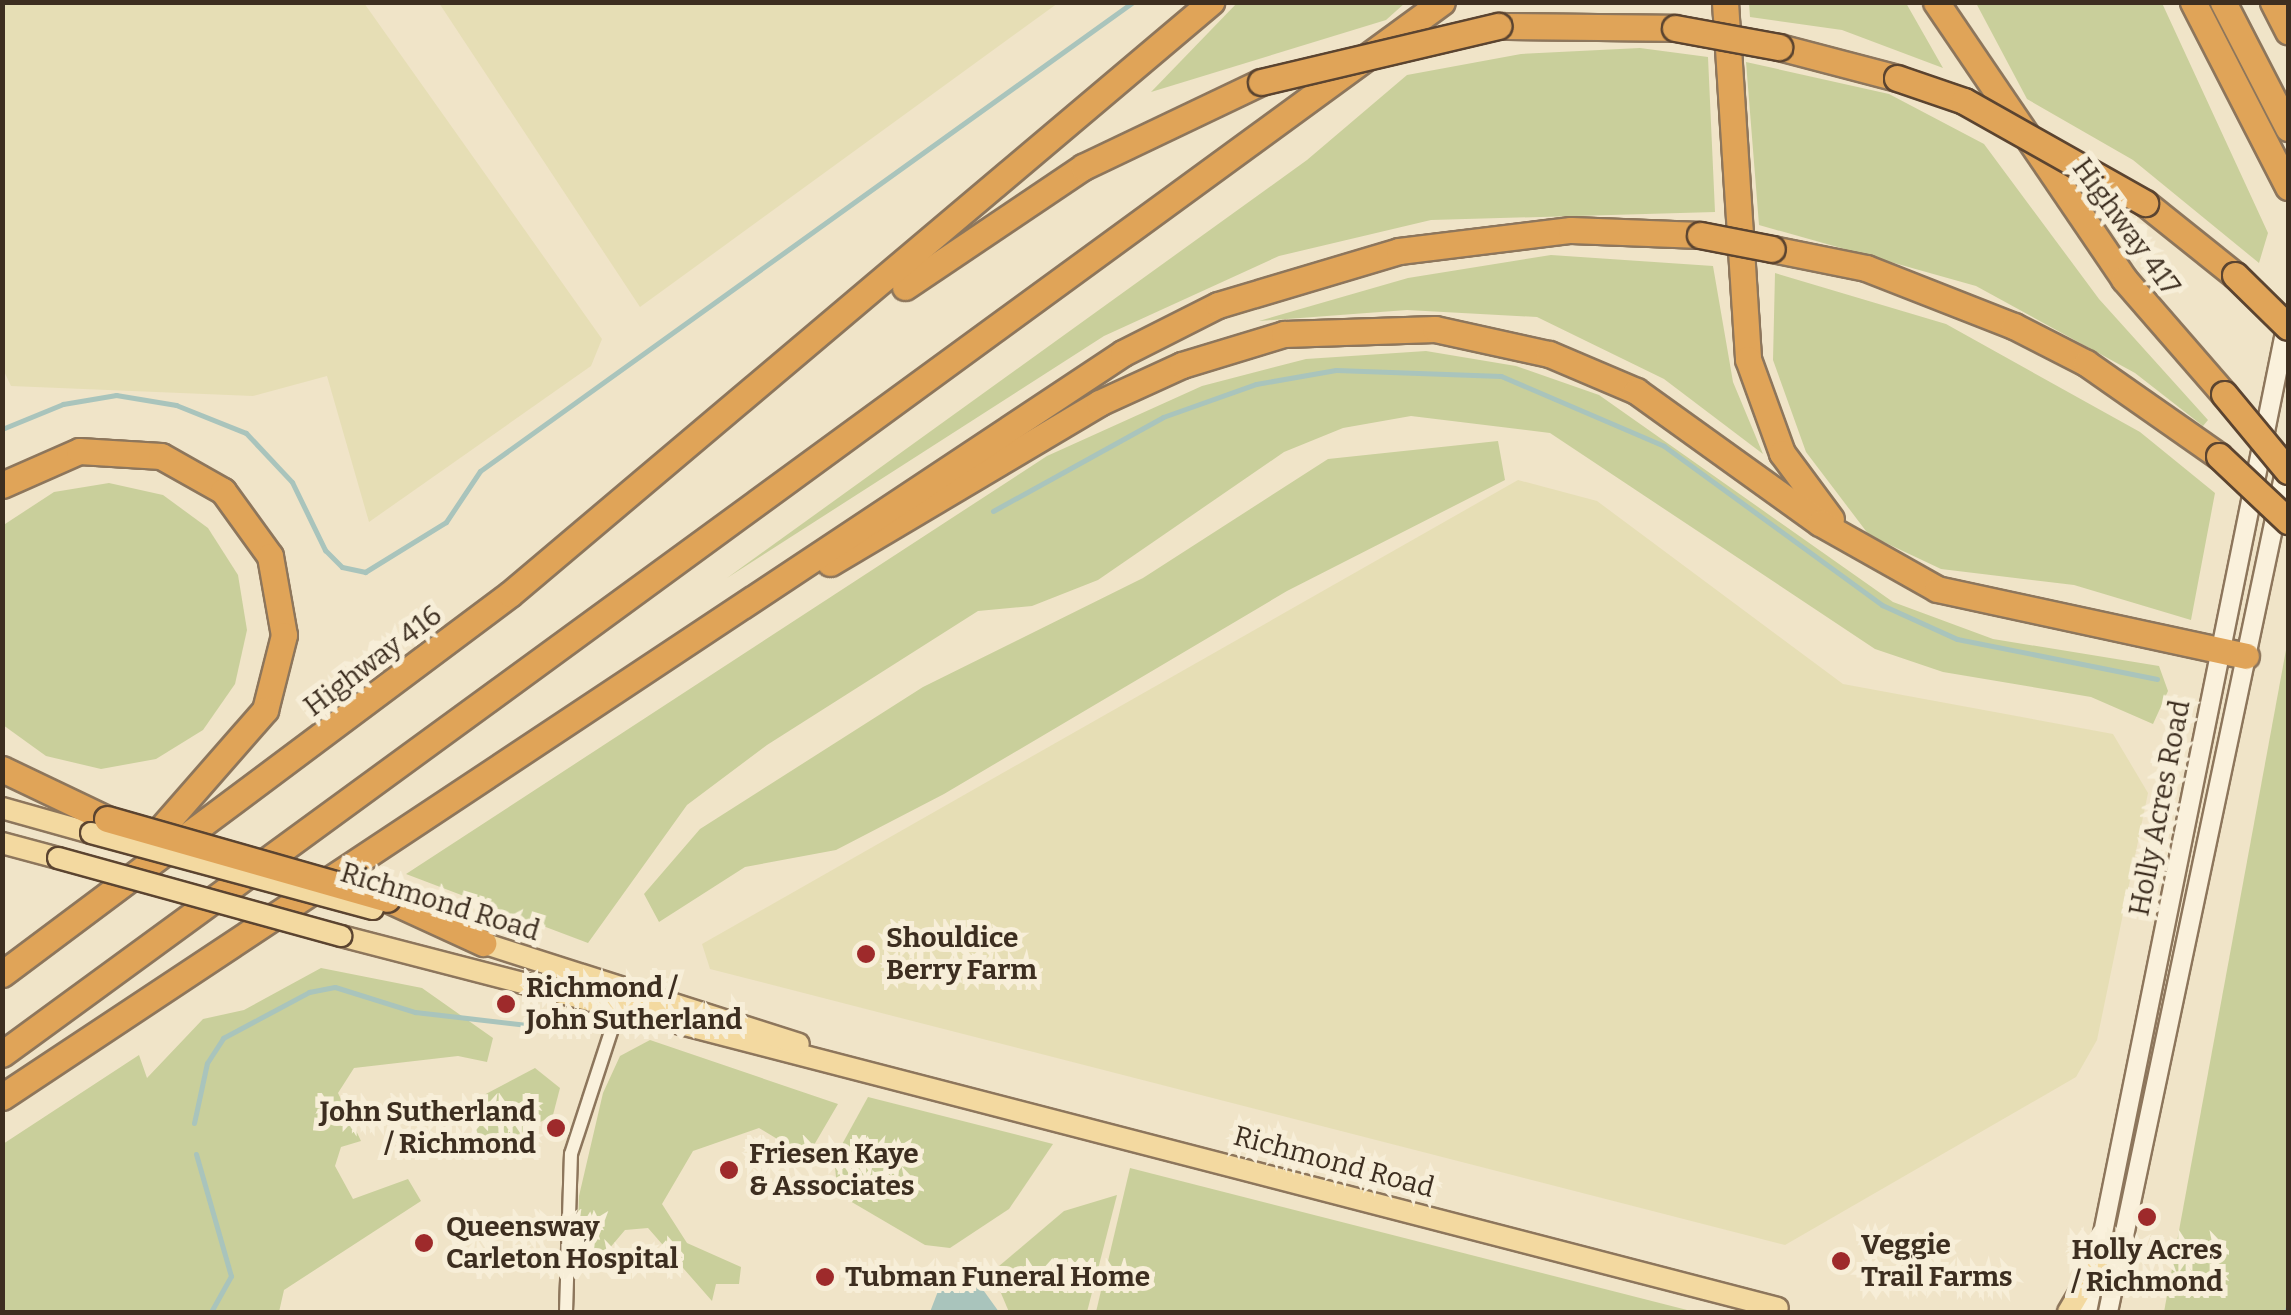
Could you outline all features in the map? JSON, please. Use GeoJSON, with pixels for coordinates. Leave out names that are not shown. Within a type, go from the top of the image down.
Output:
{"type":"FeatureCollection","features":[{"type":"Feature","properties":{"kind":"highway"},"geometry":{"type":"LineString","coordinates":[[771,383],[1212,2]]}},
{"type":"Feature","properties":{"kind":"highway"},"geometry":{"type":"LineString","coordinates":[[2,1054],[1442,2]]}},
{"type":"Feature","properties":{"kind":"highway"},"geometry":{"type":"LineString","coordinates":[[1725,2],[1754,386],[1796,474],[1874,558]]}},
{"type":"Feature","properties":{"kind":"highway","name":"Highway 417"},"geometry":{"type":"LineString","coordinates":[[1936,2],[2124,279],[2288,471]]}},
{"type":"Feature","properties":{"kind":"highway"},"geometry":{"type":"LineString","coordinates":[[2193,2],[2283,177]]}},
{"type":"Feature","properties":{"kind":"highway"},"geometry":{"type":"LineString","coordinates":[[2222,2],[2288,128]]}},
{"type":"Feature","properties":{"kind":"highway"},"geometry":{"type":"LineString","coordinates":[[2273,2],[2288,31]]}},
{"type":"Feature","properties":{"kind":"highway"},"geometry":{"type":"LineString","coordinates":[[771,383],[1083,167],[1261,82],[1498,26],[1675,28],[1779,47],[1897,78],[1964,101],[2146,203],[2235,275],[2288,328]]}},
{"type":"Feature","properties":{"kind":"highway"},"geometry":{"type":"LineString","coordinates":[[2,1098],[982,442],[1218,306],[1316,271],[1479,236],[1700,235],[1866,268],[2014,326],[2086,363],[2219,456],[2288,521]]}},
{"type":"Feature","properties":{"kind":"highway"},"geometry":{"type":"LineString","coordinates":[[586,710],[1115,394],[1233,347],[1312,330],[1450,331],[1579,364],[1661,406],[1874,558],[1958,595],[2246,656]]}},
{"type":"Feature","properties":{"kind":"highway","name":"Highway 416"},"geometry":{"type":"LineString","coordinates":[[2,974],[510,594],[771,383]]}},
{"type":"Feature","properties":{"kind":"highway"},"geometry":{"type":"LineString","coordinates":[[2,485],[79,451],[161,456],[204,477],[249,520],[282,597],[279,671],[256,726],[68,924]]}},
{"type":"Feature","properties":{"kind":"highway"},"geometry":{"type":"LineString","coordinates":[[2,769],[99,826],[380,904],[483,943]]}},
{"type":"Feature","properties":{"kind":"main road","name":"Holly Acres Road"},"geometry":{"type":"LineString","coordinates":[[2088,1312],[2288,314]]}},
{"type":"Feature","properties":{"kind":"main road","name":"Holly Acres Road"},"geometry":{"type":"LineString","coordinates":[[2108,1312],[2288,454]]}},
{"type":"Feature","properties":{"kind":"main road"},"geometry":{"type":"LineString","coordinates":[[2,808],[99,826]]}},
{"type":"Feature","properties":{"kind":"main road","name":"Richmond Road"},"geometry":{"type":"LineString","coordinates":[[2,845],[615,1012],[857,1066],[1787,1310]]}},
{"type":"Feature","properties":{"kind":"main road","name":"Richmond Road"},"geometry":{"type":"LineString","coordinates":[[483,943],[857,1066]]}},
{"type":"Feature","properties":{"kind":"main road"},"geometry":{"type":"LineString","coordinates":[[2068,1312],[2098,1261]]}},
{"type":"Feature","properties":{"kind":"street"},"geometry":{"type":"LineString","coordinates":[[566,1312],[571,1154],[615,1012],[629,989]]}},
{"type":"Feature","properties":{"kind":"shaded area"},"geometry":{"type":"Polygon","coordinates":[[[2,3],[364,3],[602,339],[591,366],[369,522],[327,376],[253,396],[11,386],[2,367],[2,3]]]}},
{"type":"Feature","properties":{"kind":"shaded area"},"geometry":{"type":"Polygon","coordinates":[[[439,3],[1058,3],[640,307],[439,3]]]}},
{"type":"Feature","properties":{"kind":"shaded area"},"geometry":{"type":"Polygon","coordinates":[[[1518,480],[1597,501],[1843,684],[2113,734],[2148,793],[2097,1040],[2076,1077],[1785,1245],[710,969],[702,944],[1518,480]]]}},
{"type":"Feature","properties":{"kind":"green space"},"geometry":{"type":"Polygon","coordinates":[[[1238,2],[1405,3],[1386,20],[1151,92],[1238,2]]]}},
{"type":"Feature","properties":{"kind":"green space"},"geometry":{"type":"Polygon","coordinates":[[[1749,3],[1906,3],[1943,68],[1842,30],[1750,17],[1749,3]]]}},
{"type":"Feature","properties":{"kind":"green space"},"geometry":{"type":"Polygon","coordinates":[[[1976,3],[2162,3],[2268,233],[2259,263],[2133,160],[2027,99],[1976,3]]]}},
{"type":"Feature","properties":{"kind":"green space"},"geometry":{"type":"Polygon","coordinates":[[[1640,48],[1708,57],[1715,212],[1431,220],[1279,256],[1104,336],[727,578],[1307,160],[1407,75],[1521,54],[1640,48]]]}},
{"type":"Feature","properties":{"kind":"green space"},"geometry":{"type":"Polygon","coordinates":[[[1746,62],[1889,94],[1984,144],[2099,299],[2208,420],[2203,426],[2135,373],[1976,286],[1759,225],[1746,62]]]}},
{"type":"Feature","properties":{"kind":"green space"},"geometry":{"type":"Polygon","coordinates":[[[1551,255],[1713,266],[1733,382],[1763,454],[1664,379],[1537,317],[1407,310],[1259,321],[1408,278],[1551,255]]]}},
{"type":"Feature","properties":{"kind":"green space"},"geometry":{"type":"Polygon","coordinates":[[[1775,273],[1946,324],[2140,432],[2215,493],[2191,620],[2074,585],[1941,569],[1869,535],[1806,452],[1773,360],[1775,273]]]}},
{"type":"Feature","properties":{"kind":"green space"},"geometry":{"type":"Polygon","coordinates":[[[1426,351],[1516,366],[1599,395],[1893,602],[1993,639],[2159,666],[2168,691],[2153,724],[2091,697],[1943,672],[1875,649],[1550,433],[1411,416],[1343,428],[1284,452],[1098,580],[1032,606],[978,611],[767,745],[687,805],[588,943],[406,874],[1047,456],[1202,386],[1306,359],[1426,351]]]}},
{"type":"Feature","properties":{"kind":"green space"},"geometry":{"type":"Polygon","coordinates":[[[1498,441],[1505,480],[1287,591],[944,794],[836,850],[745,867],[659,922],[644,894],[700,829],[923,687],[1143,578],[1328,459],[1498,441]]]}},
{"type":"Feature","properties":{"kind":"green space"},"geometry":{"type":"Polygon","coordinates":[[[109,483],[163,495],[208,528],[238,575],[247,630],[235,684],[203,730],[156,759],[101,769],[46,756],[3,725],[2,526],[54,492],[109,483]]]}},
{"type":"Feature","properties":{"kind":"green space"},"geometry":{"type":"Polygon","coordinates":[[[2288,639],[2288,1312],[2164,1312],[2288,639]]]}},
{"type":"Feature","properties":{"kind":"green space"},"geometry":{"type":"Polygon","coordinates":[[[321,968],[422,988],[493,1038],[487,1062],[458,1056],[354,1068],[338,1093],[361,1141],[341,1147],[335,1166],[353,1199],[408,1179],[421,1201],[284,1290],[279,1312],[3,1312],[3,1144],[139,1055],[147,1078],[203,1019],[244,1010],[321,968]]]}},
{"type":"Feature","properties":{"kind":"green space"},"geometry":{"type":"Polygon","coordinates":[[[650,1040],[838,1104],[807,1157],[759,1128],[693,1151],[662,1204],[687,1243],[741,1267],[739,1284],[716,1284],[712,1301],[648,1228],[625,1230],[592,1269],[577,1262],[579,1196],[603,1093],[620,1056],[650,1040]]]}},
{"type":"Feature","properties":{"kind":"green space"},"geometry":{"type":"Polygon","coordinates":[[[535,1068],[560,1088],[553,1115],[508,1140],[481,1139],[463,1106],[535,1068]]]}},
{"type":"Feature","properties":{"kind":"green space"},"geometry":{"type":"Polygon","coordinates":[[[868,1097],[1053,1144],[1009,1209],[950,1248],[925,1245],[838,1194],[834,1159],[868,1097]]]}},
{"type":"Feature","properties":{"kind":"green space"},"geometry":{"type":"Polygon","coordinates":[[[1130,1168],[1695,1312],[1096,1312],[1130,1168]]]}},
{"type":"Feature","properties":{"kind":"green space"},"geometry":{"type":"Polygon","coordinates":[[[1117,1195],[1087,1312],[1009,1312],[992,1272],[1064,1211],[1117,1195]]]}},
{"type":"Feature","properties":{"kind":"water"},"geometry":{"type":"Polygon","coordinates":[[[976,1280],[999,1312],[930,1312],[940,1286],[976,1280]]]}},
{"type":"Feature","properties":{"kind":"waterway"},"geometry":{"type":"LineString","coordinates":[[2,429],[63,404],[116,395],[176,405],[246,433],[292,482],[325,550],[342,567],[365,572],[446,522],[480,471],[1133,2]]}},
{"type":"Feature","properties":{"kind":"waterway"},"geometry":{"type":"LineString","coordinates":[[993,511],[1163,417],[1256,384],[1336,370],[1501,376],[1664,446],[1882,605],[1957,639],[2157,679]]}},
{"type":"Feature","properties":{"kind":"waterway"},"geometry":{"type":"LineString","coordinates":[[194,1123],[207,1063],[223,1038],[309,992],[335,987],[415,1012],[553,1028]]}},
{"type":"Feature","properties":{"kind":"waterway"},"geometry":{"type":"LineString","coordinates":[[196,1154],[231,1276],[211,1312]]}},
{"type":"Feature","properties":{"kind":"waterway"},"geometry":{"type":"LineString","coordinates":[[2286,1312],[2288,1307]]}},
{"type":"Feature","properties":{"kind":"place","name":"Shouldice Berry Farm"},"geometry":{"type":"Point","coordinates":[866,954]}},
{"type":"Feature","properties":{"kind":"place","name":"Richmond / John Sutherland"},"geometry":{"type":"Point","coordinates":[506,1004]}},
{"type":"Feature","properties":{"kind":"place","name":"John Sutherland / Richmond"},"geometry":{"type":"Point","coordinates":[556,1128]}},
{"type":"Feature","properties":{"kind":"place","name":"Friesen Kaye & Associates"},"geometry":{"type":"Point","coordinates":[729,1170]}},
{"type":"Feature","properties":{"kind":"place","name":"Holly Acres / Richmond"},"geometry":{"type":"Point","coordinates":[2147,1217]}},
{"type":"Feature","properties":{"kind":"place","name":"Queensway Carleton Hospital"},"geometry":{"type":"Point","coordinates":[424,1243]}},
{"type":"Feature","properties":{"kind":"place","name":"Veggie Trail Farms"},"geometry":{"type":"Point","coordinates":[1841,1261]}},
{"type":"Feature","properties":{"kind":"place","name":"Tubman Funeral Home"},"geometry":{"type":"Point","coordinates":[825,1277]}}]}
